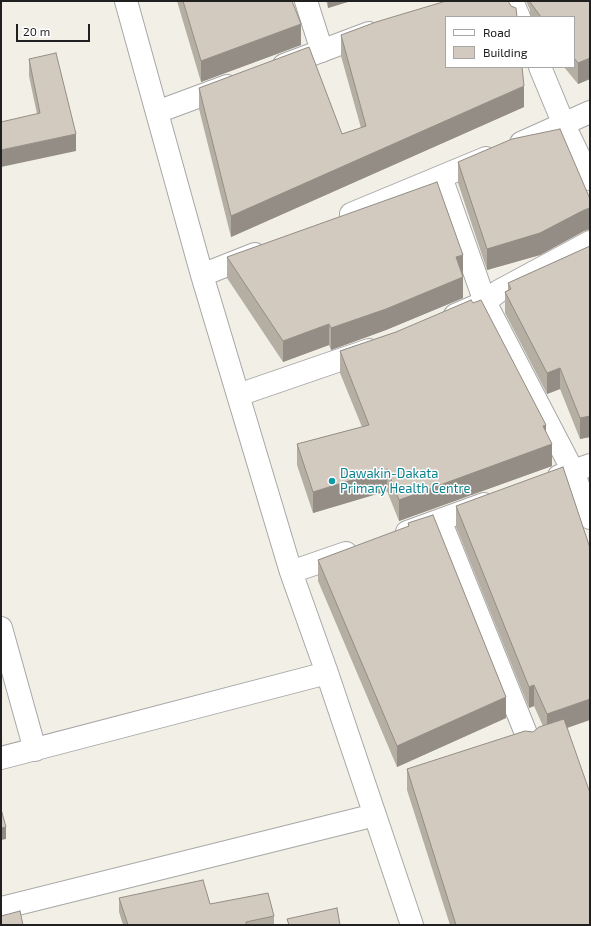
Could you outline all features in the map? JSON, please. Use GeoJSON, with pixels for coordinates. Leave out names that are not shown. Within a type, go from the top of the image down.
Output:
{"type":"FeatureCollection","features":[{"type":"Feature","properties":{"kind":"street"},"geometry":{"type":"LineString","coordinates":[[126,1],[202,276],[291,572],[327,673],[412,925]]}},
{"type":"Feature","properties":{"kind":"street"},"geometry":{"type":"LineString","coordinates":[[306,1],[322,50]]}},
{"type":"Feature","properties":{"kind":"street"},"geometry":{"type":"LineString","coordinates":[[512,1],[519,16]]}},
{"type":"Feature","properties":{"kind":"street"},"geometry":{"type":"LineString","coordinates":[[157,112],[388,26]]}},
{"type":"Feature","properties":{"kind":"street"},"geometry":{"type":"LineString","coordinates":[[540,68],[564,125],[590,179]]}},
{"type":"Feature","properties":{"kind":"street"},"geometry":{"type":"LineString","coordinates":[[332,222],[564,125],[590,112]]}},
{"type":"Feature","properties":{"kind":"street"},"geometry":{"type":"LineString","coordinates":[[441,177],[485,302],[582,468],[590,518]]}},
{"type":"Feature","properties":{"kind":"street"},"geometry":{"type":"LineString","coordinates":[[435,324],[485,302],[499,291],[590,242]]}},
{"type":"Feature","properties":{"kind":"street"},"geometry":{"type":"LineString","coordinates":[[202,276],[274,246]]}},
{"type":"Feature","properties":{"kind":"street"},"geometry":{"type":"LineString","coordinates":[[238,394],[384,345]]}},
{"type":"Feature","properties":{"kind":"street"},"geometry":{"type":"LineString","coordinates":[[544,482],[582,468]]}},
{"type":"Feature","properties":{"kind":"street"},"geometry":{"type":"LineString","coordinates":[[388,539],[499,498]]}},
{"type":"Feature","properties":{"kind":"street"},"geometry":{"type":"LineString","coordinates":[[440,520],[529,741]]}},
{"type":"Feature","properties":{"kind":"street"},"geometry":{"type":"LineString","coordinates":[[291,572],[365,546]]}},
{"type":"Feature","properties":{"kind":"street"},"geometry":{"type":"LineString","coordinates":[[1,628],[35,750]]}},
{"type":"Feature","properties":{"kind":"street"},"geometry":{"type":"LineString","coordinates":[[1,758],[327,673]]}},
{"type":"Feature","properties":{"kind":"street"},"geometry":{"type":"LineString","coordinates":[[1,908],[375,815]]}},
{"type":"Feature","properties":{"kind":"building"},"geometry":{"type":"Polygon","coordinates":[[[183,1],[292,1],[301,24],[201,61],[183,1]]]}},
{"type":"Feature","properties":{"kind":"building"},"geometry":{"type":"Polygon","coordinates":[[[446,1],[508,1],[511,6],[516,8],[517,16],[445,16],[445,68],[522,68],[524,86],[231,216],[199,88],[309,47],[342,134],[366,126],[341,35],[376,22],[446,1]]]}},
{"type":"Feature","properties":{"kind":"building"},"geometry":{"type":"Polygon","coordinates":[[[590,1],[590,58],[578,63],[575,59],[575,16],[540,16],[530,2],[590,1]]]}},
{"type":"Feature","properties":{"kind":"building"},"geometry":{"type":"Polygon","coordinates":[[[56,53],[76,134],[1,150],[1,122],[40,113],[29,59],[56,53]]]}},
{"type":"Feature","properties":{"kind":"building"},"geometry":{"type":"Polygon","coordinates":[[[560,129],[590,199],[590,208],[540,233],[487,249],[458,162],[512,139],[560,129]]]}},
{"type":"Feature","properties":{"kind":"building"},"geometry":{"type":"Polygon","coordinates":[[[437,182],[463,255],[456,257],[463,277],[386,309],[331,328],[329,324],[283,341],[227,257],[437,182]]]}},
{"type":"Feature","properties":{"kind":"building"},"geometry":{"type":"Polygon","coordinates":[[[590,246],[590,416],[580,418],[560,368],[547,373],[505,292],[511,289],[508,283],[590,246]]]}},
{"type":"Feature","properties":{"kind":"building"},"geometry":{"type":"Polygon","coordinates":[[[471,300],[473,303],[481,300],[546,425],[543,426],[552,444],[399,500],[387,469],[313,492],[297,444],[369,425],[340,351],[396,332],[471,300]]]}},
{"type":"Feature","properties":{"kind":"building"},"geometry":{"type":"Polygon","coordinates":[[[563,467],[590,548],[590,699],[547,714],[534,685],[529,687],[456,506],[563,467]]]}},
{"type":"Feature","properties":{"kind":"building"},"geometry":{"type":"Polygon","coordinates":[[[433,515],[506,697],[397,746],[318,560],[409,526],[408,523],[433,515]]]}},
{"type":"Feature","properties":{"kind":"building"},"geometry":{"type":"Polygon","coordinates":[[[564,719],[590,793],[590,925],[456,925],[407,769],[525,731],[533,732],[539,727],[564,719]]]}},
{"type":"Feature","properties":{"kind":"building"},"geometry":{"type":"Polygon","coordinates":[[[1,809],[6,827],[1,828],[1,809]]]}},
{"type":"Feature","properties":{"kind":"building"},"geometry":{"type":"Polygon","coordinates":[[[203,880],[210,904],[268,893],[274,916],[246,922],[246,925],[128,925],[119,898],[203,880]]]}},
{"type":"Feature","properties":{"kind":"building"},"geometry":{"type":"Polygon","coordinates":[[[337,908],[340,925],[289,925],[287,919],[337,908]]]}},
{"type":"Feature","properties":{"kind":"building"},"geometry":{"type":"Polygon","coordinates":[[[20,911],[23,925],[1,925],[1,916],[20,911]]]}},
{"type":"Feature","properties":{"kind":"place","name":"Dawakin-Dakata Primary Health Centre"},"geometry":{"type":"Point","coordinates":[332,481]}}]}
